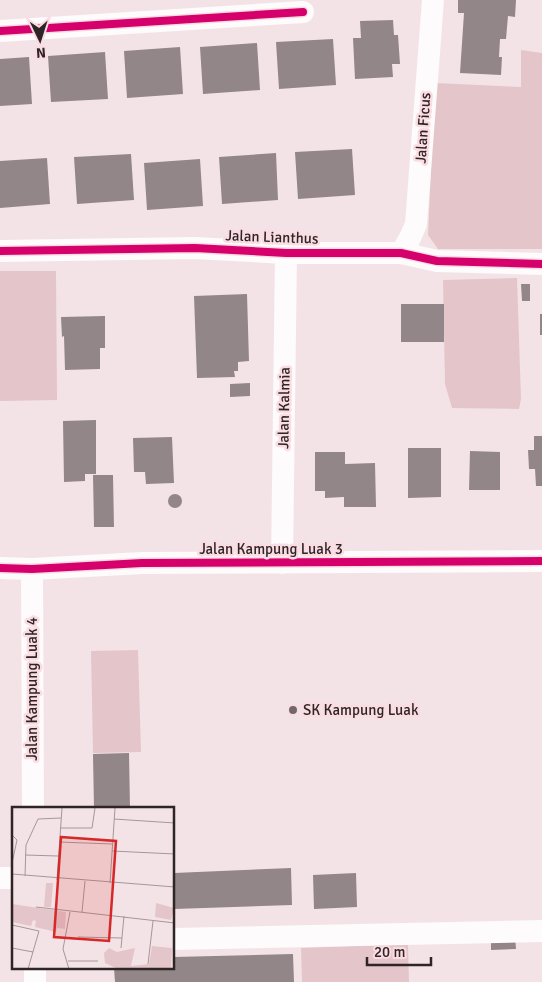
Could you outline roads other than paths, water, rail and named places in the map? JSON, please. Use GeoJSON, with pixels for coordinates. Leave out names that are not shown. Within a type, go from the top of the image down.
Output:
{"type":"FeatureCollection","features":[{"type":"Feature","properties":{"kind":"street","name":"Jalan Ficus"},"geometry":{"type":"LineString","coordinates":[[400,253],[410,238],[416,224],[432,0]]}},
{"type":"Feature","properties":{"kind":"street"},"geometry":{"type":"LineString","coordinates":[[0,31],[303,12]]}},
{"type":"Feature","properties":{"kind":"street","name":"Jalan Lianthus"},"geometry":{"type":"LineString","coordinates":[[0,251],[195,248],[286,253],[400,253],[438,261],[542,264]]}},
{"type":"Feature","properties":{"kind":"street","name":"Jalan Kalmia"},"geometry":{"type":"LineString","coordinates":[[282,563],[286,253]]}},
{"type":"Feature","properties":{"kind":"street","name":"Jalan Kampung Luak 3"},"geometry":{"type":"LineString","coordinates":[[0,568],[32,569],[142,563],[542,561]]}},
{"type":"Feature","properties":{"kind":"street","name":"Jalan Kampung Luak 4"},"geometry":{"type":"LineString","coordinates":[[32,569],[33,807]]}},
{"type":"Feature","properties":{"kind":"street"},"geometry":{"type":"LineString","coordinates":[[175,939],[542,931]]}},
{"type":"Feature","properties":{"kind":"place","name":"SK Kampung Luak"},"geometry":{"type":"Point","coordinates":[293,710]}}]}
